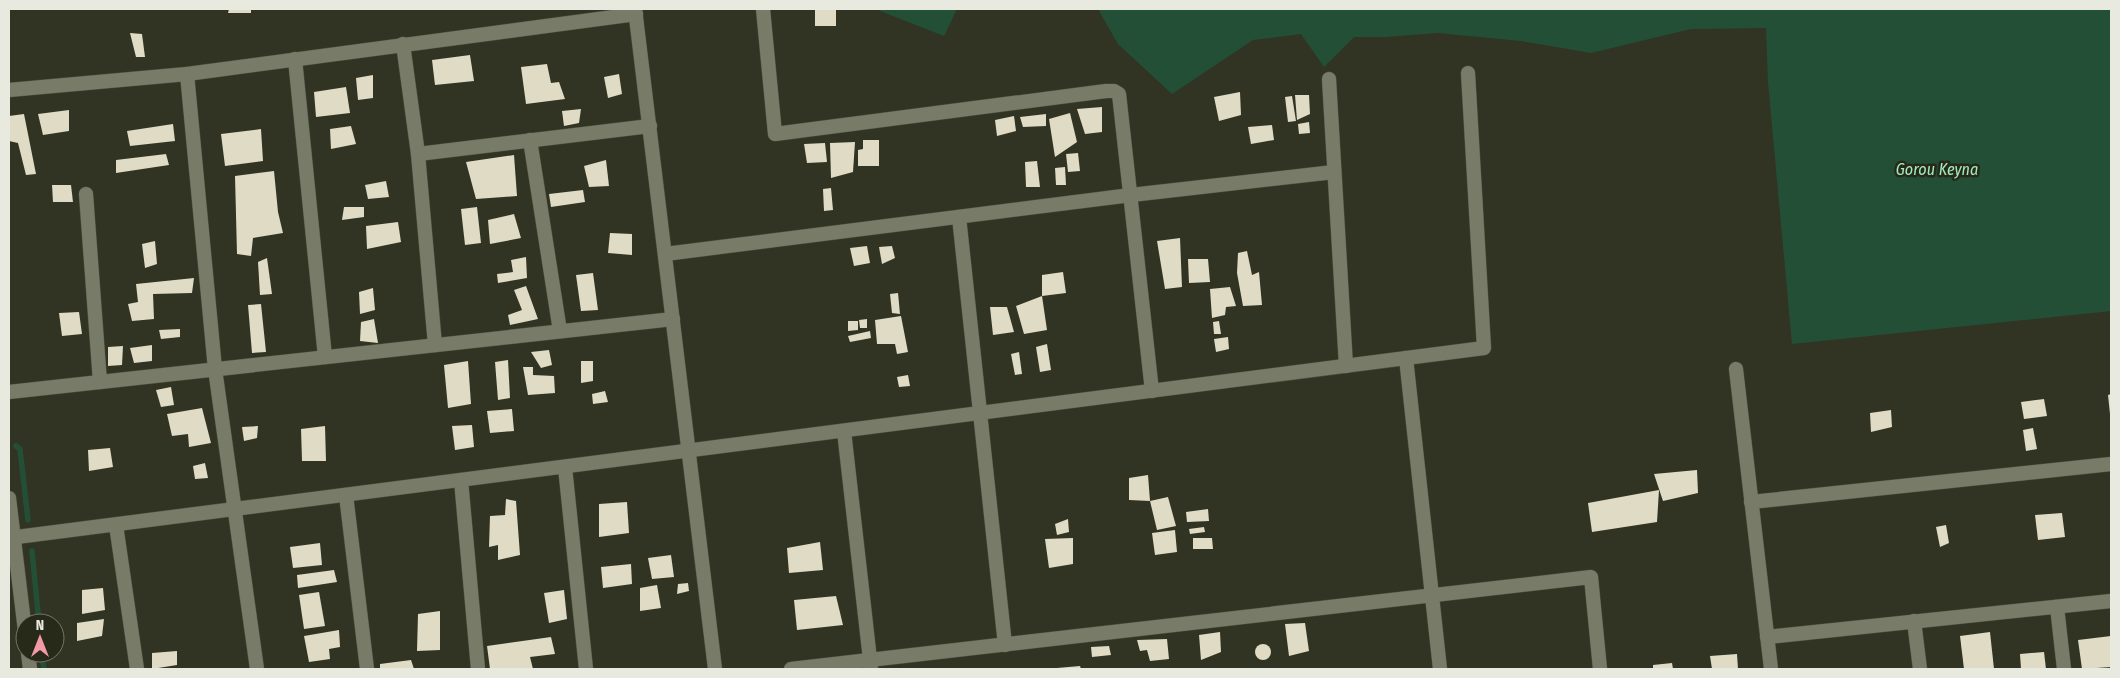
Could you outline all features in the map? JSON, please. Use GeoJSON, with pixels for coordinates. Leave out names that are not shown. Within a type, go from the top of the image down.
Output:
{"type":"FeatureCollection","features":[{"type":"Feature","properties":{"kind":"street"},"geometry":{"type":"LineString","coordinates":[[762,9],[775,134],[1114,91],[1120,94],[1152,391]]}},
{"type":"Feature","properties":{"kind":"street"},"geometry":{"type":"LineString","coordinates":[[9,90],[187,74],[636,11],[715,669]]}},
{"type":"Feature","properties":{"kind":"street"},"geometry":{"type":"LineString","coordinates":[[403,44],[418,154],[435,345]]}},
{"type":"Feature","properties":{"kind":"street"},"geometry":{"type":"LineString","coordinates":[[295,59],[325,357]]}},
{"type":"Feature","properties":{"kind":"street"},"geometry":{"type":"LineString","coordinates":[[11,538],[1484,348],[1468,73]]}},
{"type":"Feature","properties":{"kind":"street"},"geometry":{"type":"LineString","coordinates":[[187,74],[215,369],[257,669]]}},
{"type":"Feature","properties":{"kind":"street"},"geometry":{"type":"LineString","coordinates":[[1329,79],[1346,366]]}},
{"type":"Feature","properties":{"kind":"street"},"geometry":{"type":"LineString","coordinates":[[418,154],[650,126]]}},
{"type":"Feature","properties":{"kind":"street"},"geometry":{"type":"LineString","coordinates":[[530,140],[560,331]]}},
{"type":"Feature","properties":{"kind":"street"},"geometry":{"type":"LineString","coordinates":[[665,254],[1131,195],[1334,172]]}},
{"type":"Feature","properties":{"kind":"street"},"geometry":{"type":"LineString","coordinates":[[86,194],[100,382]]}},
{"type":"Feature","properties":{"kind":"street"},"geometry":{"type":"LineString","coordinates":[[959,217],[1005,644]]}},
{"type":"Feature","properties":{"kind":"street"},"geometry":{"type":"LineString","coordinates":[[9,392],[673,319]]}},
{"type":"Feature","properties":{"kind":"street"},"geometry":{"type":"LineString","coordinates":[[1406,358],[1440,669]]}},
{"type":"Feature","properties":{"kind":"street"},"geometry":{"type":"LineString","coordinates":[[1736,369],[1771,669]]}},
{"type":"Feature","properties":{"kind":"street"},"geometry":{"type":"LineString","coordinates":[[844,431],[871,665]]}},
{"type":"Feature","properties":{"kind":"street"},"geometry":{"type":"LineString","coordinates":[[1751,502],[2111,464]]}},
{"type":"Feature","properties":{"kind":"street"},"geometry":{"type":"LineString","coordinates":[[565,467],[586,669]]}},
{"type":"Feature","properties":{"kind":"street"},"geometry":{"type":"LineString","coordinates":[[461,480],[478,669]]}},
{"type":"Feature","properties":{"kind":"street"},"geometry":{"type":"LineString","coordinates":[[346,495],[367,669]]}},
{"type":"Feature","properties":{"kind":"street"},"geometry":{"type":"LineString","coordinates":[[9,498],[11,538],[22,613]]}},
{"type":"Feature","properties":{"kind":"street"},"geometry":{"type":"LineString","coordinates":[[116,525],[137,669]]}},
{"type":"Feature","properties":{"kind":"street"},"geometry":{"type":"LineString","coordinates":[[791,669],[871,665],[1005,644],[1591,577],[1600,669]]}},
{"type":"Feature","properties":{"kind":"street"},"geometry":{"type":"LineString","coordinates":[[1767,637],[2111,601]]}},
{"type":"Feature","properties":{"kind":"street"},"geometry":{"type":"LineString","coordinates":[[2057,606],[2064,669]]}},
{"type":"Feature","properties":{"kind":"street"},"geometry":{"type":"LineString","coordinates":[[1914,622],[1920,669]]}},
{"type":"Feature","properties":{"kind":"water"},"geometry":{"type":"Polygon","coordinates":[[[881,9],[957,9],[944,36],[880,11],[881,9]]]}},
{"type":"Feature","properties":{"kind":"water","name":"Gorou Keyna"},"geometry":{"type":"Polygon","coordinates":[[[1098,9],[2111,9],[2111,311],[1792,344],[1768,82],[1766,28],[1691,29],[1591,53],[1521,41],[1438,33],[1354,37],[1324,67],[1301,34],[1253,40],[1172,94],[1118,44],[1098,9]]]}},
{"type":"Feature","properties":{"kind":"building"},"geometry":{"type":"Polygon","coordinates":[[[229,9],[251,9],[251,13],[228,13],[229,9]]]}},
{"type":"Feature","properties":{"kind":"building"},"geometry":{"type":"Polygon","coordinates":[[[815,9],[836,9],[836,26],[815,26],[815,9]]]}},
{"type":"Feature","properties":{"kind":"building"},"geometry":{"type":"Polygon","coordinates":[[[130,33],[142,34],[145,57],[136,57],[130,33]]]}},
{"type":"Feature","properties":{"kind":"building"},"geometry":{"type":"Polygon","coordinates":[[[470,55],[474,81],[435,85],[432,60],[470,55]]]}},
{"type":"Feature","properties":{"kind":"building"},"geometry":{"type":"Polygon","coordinates":[[[547,64],[551,83],[559,82],[565,99],[526,104],[521,67],[547,64]]]}},
{"type":"Feature","properties":{"kind":"building"},"geometry":{"type":"Polygon","coordinates":[[[619,74],[622,94],[608,98],[604,77],[619,74]]]}},
{"type":"Feature","properties":{"kind":"building"},"geometry":{"type":"Polygon","coordinates":[[[373,75],[373,98],[358,100],[356,78],[373,75]]]}},
{"type":"Feature","properties":{"kind":"building"},"geometry":{"type":"Polygon","coordinates":[[[346,87],[350,113],[316,117],[314,92],[346,87]]]}},
{"type":"Feature","properties":{"kind":"building"},"geometry":{"type":"Polygon","coordinates":[[[1240,92],[1241,115],[1219,121],[1214,97],[1240,92]]]}},
{"type":"Feature","properties":{"kind":"building"},"geometry":{"type":"Polygon","coordinates":[[[1295,95],[1309,95],[1310,114],[1297,120],[1295,95]]]}},
{"type":"Feature","properties":{"kind":"building"},"geometry":{"type":"Polygon","coordinates":[[[1292,96],[1296,121],[1288,122],[1285,97],[1292,96]]]}},
{"type":"Feature","properties":{"kind":"building"},"geometry":{"type":"Polygon","coordinates":[[[1102,107],[1102,132],[1085,134],[1077,109],[1102,107]]]}},
{"type":"Feature","properties":{"kind":"building"},"geometry":{"type":"Polygon","coordinates":[[[581,109],[579,123],[564,126],[562,111],[581,109]]]}},
{"type":"Feature","properties":{"kind":"building"},"geometry":{"type":"Polygon","coordinates":[[[69,110],[69,131],[43,135],[38,114],[69,110]]]}},
{"type":"Feature","properties":{"kind":"building"},"geometry":{"type":"Polygon","coordinates":[[[1070,113],[1077,142],[1055,157],[1049,119],[1070,113]]]}},
{"type":"Feature","properties":{"kind":"building"},"geometry":{"type":"Polygon","coordinates":[[[24,114],[36,174],[26,175],[18,143],[9,141],[9,116],[24,114]]]}},
{"type":"Feature","properties":{"kind":"building"},"geometry":{"type":"Polygon","coordinates":[[[1046,114],[1046,126],[1023,127],[1020,117],[1046,114]]]}},
{"type":"Feature","properties":{"kind":"building"},"geometry":{"type":"Polygon","coordinates":[[[1014,116],[1016,131],[997,136],[995,120],[1014,116]]]}},
{"type":"Feature","properties":{"kind":"building"},"geometry":{"type":"Polygon","coordinates":[[[1309,122],[1310,133],[1299,134],[1298,124],[1309,122]]]}},
{"type":"Feature","properties":{"kind":"building"},"geometry":{"type":"Polygon","coordinates":[[[173,124],[175,141],[130,146],[127,131],[173,124]]]}},
{"type":"Feature","properties":{"kind":"building"},"geometry":{"type":"Polygon","coordinates":[[[1272,125],[1274,140],[1251,144],[1248,127],[1272,125]]]}},
{"type":"Feature","properties":{"kind":"building"},"geometry":{"type":"Polygon","coordinates":[[[351,126],[356,144],[331,149],[330,129],[351,126]]]}},
{"type":"Feature","properties":{"kind":"building"},"geometry":{"type":"Polygon","coordinates":[[[261,129],[263,161],[225,166],[221,134],[261,129]]]}},
{"type":"Feature","properties":{"kind":"building"},"geometry":{"type":"Polygon","coordinates":[[[863,140],[879,140],[879,166],[858,166],[858,150],[863,149],[863,140]]]}},
{"type":"Feature","properties":{"kind":"building"},"geometry":{"type":"Polygon","coordinates":[[[855,142],[853,172],[831,178],[830,143],[855,142]]]}},
{"type":"Feature","properties":{"kind":"building"},"geometry":{"type":"Polygon","coordinates":[[[825,143],[827,162],[807,163],[804,144],[825,143]]]}},
{"type":"Feature","properties":{"kind":"building"},"geometry":{"type":"Polygon","coordinates":[[[1078,153],[1080,171],[1068,172],[1066,154],[1078,153]]]}},
{"type":"Feature","properties":{"kind":"building"},"geometry":{"type":"Polygon","coordinates":[[[166,154],[169,165],[116,173],[116,160],[166,154]]]}},
{"type":"Feature","properties":{"kind":"building"},"geometry":{"type":"Polygon","coordinates":[[[514,155],[517,196],[476,199],[466,162],[514,155]]]}},
{"type":"Feature","properties":{"kind":"building"},"geometry":{"type":"Polygon","coordinates":[[[606,160],[609,186],[589,187],[584,166],[606,160]]]}},
{"type":"Feature","properties":{"kind":"building"},"geometry":{"type":"Polygon","coordinates":[[[1037,161],[1040,187],[1026,187],[1025,162],[1037,161]]]}},
{"type":"Feature","properties":{"kind":"building"},"geometry":{"type":"Polygon","coordinates":[[[1065,167],[1066,185],[1056,185],[1055,168],[1065,167]]]}},
{"type":"Feature","properties":{"kind":"building"},"geometry":{"type":"Polygon","coordinates":[[[274,171],[278,212],[283,233],[253,238],[251,256],[237,254],[235,176],[274,171]]]}},
{"type":"Feature","properties":{"kind":"building"},"geometry":{"type":"Polygon","coordinates":[[[386,181],[389,197],[368,199],[365,185],[386,181]]]}},
{"type":"Feature","properties":{"kind":"building"},"geometry":{"type":"Polygon","coordinates":[[[52,185],[71,185],[73,202],[53,202],[52,185]]]}},
{"type":"Feature","properties":{"kind":"building"},"geometry":{"type":"Polygon","coordinates":[[[831,188],[833,210],[824,211],[823,189],[831,188]]]}},
{"type":"Feature","properties":{"kind":"building"},"geometry":{"type":"Polygon","coordinates":[[[583,190],[585,202],[551,207],[549,194],[583,190]]]}},
{"type":"Feature","properties":{"kind":"building"},"geometry":{"type":"Polygon","coordinates":[[[344,207],[364,207],[364,217],[342,220],[344,207]]]}},
{"type":"Feature","properties":{"kind":"building"},"geometry":{"type":"Polygon","coordinates":[[[477,207],[481,243],[465,245],[461,209],[477,207]]]}},
{"type":"Feature","properties":{"kind":"building"},"geometry":{"type":"Polygon","coordinates":[[[514,214],[521,238],[490,244],[488,220],[514,214]]]}},
{"type":"Feature","properties":{"kind":"building"},"geometry":{"type":"Polygon","coordinates":[[[398,222],[401,242],[367,249],[366,226],[398,222]]]}},
{"type":"Feature","properties":{"kind":"building"},"geometry":{"type":"Polygon","coordinates":[[[610,233],[632,234],[632,255],[608,253],[610,233]]]}},
{"type":"Feature","properties":{"kind":"building"},"geometry":{"type":"Polygon","coordinates":[[[1180,238],[1182,287],[1165,289],[1157,241],[1180,238]]]}},
{"type":"Feature","properties":{"kind":"building"},"geometry":{"type":"Polygon","coordinates":[[[155,241],[157,264],[145,268],[142,244],[155,241]]]}},
{"type":"Feature","properties":{"kind":"building"},"geometry":{"type":"Polygon","coordinates":[[[867,246],[870,263],[854,266],[850,248],[867,246]]]}},
{"type":"Feature","properties":{"kind":"building"},"geometry":{"type":"Polygon","coordinates":[[[892,246],[895,258],[882,264],[879,247],[892,246]]]}},
{"type":"Feature","properties":{"kind":"building"},"geometry":{"type":"Polygon","coordinates":[[[1247,251],[1252,275],[1259,272],[1262,305],[1243,306],[1237,273],[1238,253],[1247,251]]]}},
{"type":"Feature","properties":{"kind":"building"},"geometry":{"type":"Polygon","coordinates":[[[526,257],[527,278],[498,283],[497,274],[513,272],[511,260],[526,257]]]}},
{"type":"Feature","properties":{"kind":"building"},"geometry":{"type":"Polygon","coordinates":[[[267,258],[272,294],[260,295],[258,262],[267,258]]]}},
{"type":"Feature","properties":{"kind":"building"},"geometry":{"type":"Polygon","coordinates":[[[1188,259],[1208,259],[1210,282],[1189,283],[1188,259]]]}},
{"type":"Feature","properties":{"kind":"building"},"geometry":{"type":"Polygon","coordinates":[[[1063,272],[1066,293],[1042,296],[1042,275],[1063,272]]]}},
{"type":"Feature","properties":{"kind":"building"},"geometry":{"type":"Polygon","coordinates":[[[593,273],[598,310],[581,311],[576,275],[593,273]]]}},
{"type":"Feature","properties":{"kind":"building"},"geometry":{"type":"Polygon","coordinates":[[[194,278],[192,293],[153,294],[154,319],[132,321],[128,304],[138,302],[136,284],[194,278]]]}},
{"type":"Feature","properties":{"kind":"building"},"geometry":{"type":"Polygon","coordinates":[[[526,286],[538,319],[510,325],[508,315],[522,310],[514,290],[526,286]]]}},
{"type":"Feature","properties":{"kind":"building"},"geometry":{"type":"Polygon","coordinates":[[[1230,287],[1236,306],[1226,307],[1225,315],[1212,318],[1210,289],[1230,287]]]}},
{"type":"Feature","properties":{"kind":"building"},"geometry":{"type":"Polygon","coordinates":[[[373,288],[375,310],[360,314],[359,292],[373,288]]]}},
{"type":"Feature","properties":{"kind":"building"},"geometry":{"type":"Polygon","coordinates":[[[898,293],[900,314],[892,313],[890,294],[898,293]]]}},
{"type":"Feature","properties":{"kind":"building"},"geometry":{"type":"Polygon","coordinates":[[[1042,296],[1047,330],[1024,334],[1016,306],[1042,296]]]}},
{"type":"Feature","properties":{"kind":"building"},"geometry":{"type":"Polygon","coordinates":[[[261,304],[266,352],[252,353],[248,305],[261,304]]]}},
{"type":"Feature","properties":{"kind":"building"},"geometry":{"type":"Polygon","coordinates":[[[990,307],[1007,307],[1014,332],[993,335],[990,307]]]}},
{"type":"Feature","properties":{"kind":"building"},"geometry":{"type":"Polygon","coordinates":[[[79,312],[82,334],[62,336],[59,313],[79,312]]]}},
{"type":"Feature","properties":{"kind":"building"},"geometry":{"type":"Polygon","coordinates":[[[901,316],[908,352],[897,354],[895,344],[877,344],[875,320],[901,316]]]}},
{"type":"Feature","properties":{"kind":"building"},"geometry":{"type":"Polygon","coordinates":[[[374,319],[378,343],[360,341],[361,322],[374,319]]]}},
{"type":"Feature","properties":{"kind":"building"},"geometry":{"type":"Polygon","coordinates":[[[867,319],[867,328],[860,328],[859,320],[867,319]]]}},
{"type":"Feature","properties":{"kind":"building"},"geometry":{"type":"Polygon","coordinates":[[[848,321],[858,321],[858,330],[848,331],[848,321]]]}},
{"type":"Feature","properties":{"kind":"building"},"geometry":{"type":"Polygon","coordinates":[[[1219,321],[1221,334],[1214,334],[1213,322],[1219,321]]]}},
{"type":"Feature","properties":{"kind":"building"},"geometry":{"type":"Polygon","coordinates":[[[180,329],[180,337],[161,339],[159,330],[180,329]]]}},
{"type":"Feature","properties":{"kind":"building"},"geometry":{"type":"Polygon","coordinates":[[[870,331],[871,338],[850,342],[848,336],[870,331]]]}},
{"type":"Feature","properties":{"kind":"building"},"geometry":{"type":"Polygon","coordinates":[[[1228,337],[1229,349],[1216,352],[1214,339],[1228,337]]]}},
{"type":"Feature","properties":{"kind":"building"},"geometry":{"type":"Polygon","coordinates":[[[1047,344],[1051,370],[1040,372],[1036,347],[1047,344]]]}},
{"type":"Feature","properties":{"kind":"building"},"geometry":{"type":"Polygon","coordinates":[[[152,345],[152,361],[134,363],[130,348],[152,345]]]}},
{"type":"Feature","properties":{"kind":"building"},"geometry":{"type":"Polygon","coordinates":[[[123,346],[122,365],[108,366],[108,347],[123,346]]]}},
{"type":"Feature","properties":{"kind":"building"},"geometry":{"type":"Polygon","coordinates":[[[549,350],[552,365],[541,368],[531,352],[549,350]]]}},
{"type":"Feature","properties":{"kind":"building"},"geometry":{"type":"Polygon","coordinates":[[[1019,352],[1022,374],[1015,375],[1011,354],[1019,352]]]}},
{"type":"Feature","properties":{"kind":"building"},"geometry":{"type":"Polygon","coordinates":[[[508,360],[510,398],[498,400],[495,362],[508,360]]]}},
{"type":"Feature","properties":{"kind":"building"},"geometry":{"type":"Polygon","coordinates":[[[468,361],[471,404],[448,408],[444,365],[468,361]]]}},
{"type":"Feature","properties":{"kind":"building"},"geometry":{"type":"Polygon","coordinates":[[[581,361],[593,361],[593,381],[581,383],[581,361]]]}},
{"type":"Feature","properties":{"kind":"building"},"geometry":{"type":"Polygon","coordinates":[[[523,367],[533,367],[533,375],[554,376],[555,393],[528,395],[523,367]]]}},
{"type":"Feature","properties":{"kind":"building"},"geometry":{"type":"Polygon","coordinates":[[[908,375],[910,386],[899,387],[897,377],[908,375]]]}},
{"type":"Feature","properties":{"kind":"building"},"geometry":{"type":"Polygon","coordinates":[[[171,387],[174,405],[161,407],[156,390],[171,387]]]}},
{"type":"Feature","properties":{"kind":"building"},"geometry":{"type":"Polygon","coordinates":[[[605,391],[608,402],[593,404],[592,394],[605,391]]]}},
{"type":"Feature","properties":{"kind":"building"},"geometry":{"type":"Polygon","coordinates":[[[2111,394],[2111,414],[2110,414],[2108,395],[2111,394]]]}},
{"type":"Feature","properties":{"kind":"building"},"geometry":{"type":"Polygon","coordinates":[[[2044,399],[2047,416],[2024,419],[2021,402],[2044,399]]]}},
{"type":"Feature","properties":{"kind":"building"},"geometry":{"type":"Polygon","coordinates":[[[202,408],[211,443],[189,447],[188,434],[172,436],[167,414],[202,408]]]}},
{"type":"Feature","properties":{"kind":"building"},"geometry":{"type":"Polygon","coordinates":[[[512,409],[514,431],[490,433],[487,411],[512,409]]]}},
{"type":"Feature","properties":{"kind":"building"},"geometry":{"type":"Polygon","coordinates":[[[1891,410],[1892,427],[1871,432],[1870,413],[1891,410]]]}},
{"type":"Feature","properties":{"kind":"building"},"geometry":{"type":"Polygon","coordinates":[[[472,425],[474,447],[455,450],[452,426],[472,425]]]}},
{"type":"Feature","properties":{"kind":"building"},"geometry":{"type":"Polygon","coordinates":[[[258,426],[257,438],[244,441],[242,427],[258,426]]]}},
{"type":"Feature","properties":{"kind":"building"},"geometry":{"type":"Polygon","coordinates":[[[325,426],[326,461],[302,461],[301,429],[325,426]]]}},
{"type":"Feature","properties":{"kind":"building"},"geometry":{"type":"Polygon","coordinates":[[[2033,428],[2037,449],[2026,451],[2023,430],[2033,428]]]}},
{"type":"Feature","properties":{"kind":"building"},"geometry":{"type":"Polygon","coordinates":[[[110,448],[113,467],[89,471],[88,450],[110,448]]]}},
{"type":"Feature","properties":{"kind":"building"},"geometry":{"type":"Polygon","coordinates":[[[205,463],[208,478],[195,479],[193,466],[205,463]]]}},
{"type":"Feature","properties":{"kind":"building"},"geometry":{"type":"Polygon","coordinates":[[[1697,470],[1698,493],[1663,501],[1654,474],[1697,470]]]}},
{"type":"Feature","properties":{"kind":"building"},"geometry":{"type":"Polygon","coordinates":[[[1148,475],[1150,501],[1129,500],[1129,478],[1148,475]]]}},
{"type":"Feature","properties":{"kind":"building"},"geometry":{"type":"Polygon","coordinates":[[[1659,490],[1657,522],[1592,532],[1588,503],[1659,490]]]}},
{"type":"Feature","properties":{"kind":"building"},"geometry":{"type":"Polygon","coordinates":[[[1168,497],[1176,526],[1157,530],[1150,501],[1168,497]]]}},
{"type":"Feature","properties":{"kind":"building"},"geometry":{"type":"Polygon","coordinates":[[[506,499],[516,501],[520,555],[498,560],[498,545],[489,547],[490,516],[505,515],[506,499]]]}},
{"type":"Feature","properties":{"kind":"building"},"geometry":{"type":"Polygon","coordinates":[[[627,502],[629,533],[599,537],[599,504],[627,502]]]}},
{"type":"Feature","properties":{"kind":"building"},"geometry":{"type":"Polygon","coordinates":[[[1208,509],[1209,521],[1187,522],[1186,512],[1208,509]]]}},
{"type":"Feature","properties":{"kind":"building"},"geometry":{"type":"Polygon","coordinates":[[[2062,513],[2065,537],[2038,540],[2035,515],[2062,513]]]}},
{"type":"Feature","properties":{"kind":"building"},"geometry":{"type":"Polygon","coordinates":[[[1068,519],[1069,532],[1057,535],[1055,524],[1068,519]]]}},
{"type":"Feature","properties":{"kind":"building"},"geometry":{"type":"Polygon","coordinates":[[[1946,525],[1949,543],[1940,547],[1936,527],[1946,525]]]}},
{"type":"Feature","properties":{"kind":"building"},"geometry":{"type":"Polygon","coordinates":[[[1204,527],[1205,532],[1190,534],[1189,529],[1204,527]]]}},
{"type":"Feature","properties":{"kind":"building"},"geometry":{"type":"Polygon","coordinates":[[[1175,530],[1177,552],[1155,555],[1152,533],[1175,530]]]}},
{"type":"Feature","properties":{"kind":"building"},"geometry":{"type":"Polygon","coordinates":[[[1073,538],[1073,564],[1049,568],[1045,539],[1073,538]]]}},
{"type":"Feature","properties":{"kind":"building"},"geometry":{"type":"Polygon","coordinates":[[[1193,538],[1212,538],[1213,549],[1193,549],[1193,538]]]}},
{"type":"Feature","properties":{"kind":"building"},"geometry":{"type":"Polygon","coordinates":[[[820,542],[823,570],[789,573],[787,548],[820,542]]]}},
{"type":"Feature","properties":{"kind":"building"},"geometry":{"type":"Polygon","coordinates":[[[320,543],[322,565],[293,568],[290,547],[320,543]]]}},
{"type":"Feature","properties":{"kind":"building"},"geometry":{"type":"Polygon","coordinates":[[[671,555],[674,577],[652,579],[648,558],[671,555]]]}},
{"type":"Feature","properties":{"kind":"building"},"geometry":{"type":"Polygon","coordinates":[[[631,564],[632,584],[603,588],[601,567],[631,564]]]}},
{"type":"Feature","properties":{"kind":"building"},"geometry":{"type":"Polygon","coordinates":[[[334,570],[337,582],[298,588],[297,575],[334,570]]]}},
{"type":"Feature","properties":{"kind":"building"},"geometry":{"type":"Polygon","coordinates":[[[688,583],[689,591],[677,594],[678,584],[688,583]]]}},
{"type":"Feature","properties":{"kind":"building"},"geometry":{"type":"Polygon","coordinates":[[[657,585],[661,608],[640,611],[640,588],[657,585]]]}},
{"type":"Feature","properties":{"kind":"building"},"geometry":{"type":"Polygon","coordinates":[[[103,588],[105,610],[82,614],[82,590],[103,588]]]}},
{"type":"Feature","properties":{"kind":"building"},"geometry":{"type":"Polygon","coordinates":[[[564,590],[567,619],[549,623],[544,593],[564,590]]]}},
{"type":"Feature","properties":{"kind":"building"},"geometry":{"type":"Polygon","coordinates":[[[319,592],[325,626],[304,629],[299,595],[319,592]]]}},
{"type":"Feature","properties":{"kind":"building"},"geometry":{"type":"Polygon","coordinates":[[[836,596],[843,625],[797,630],[794,600],[836,596]]]}},
{"type":"Feature","properties":{"kind":"building"},"geometry":{"type":"Polygon","coordinates":[[[440,611],[440,650],[417,651],[418,614],[440,611]]]}},
{"type":"Feature","properties":{"kind":"building"},"geometry":{"type":"Polygon","coordinates":[[[104,619],[102,636],[77,641],[77,623],[104,619]]]}},
{"type":"Feature","properties":{"kind":"building"},"geometry":{"type":"Polygon","coordinates":[[[1305,623],[1309,651],[1289,656],[1285,624],[1305,623]]]}},
{"type":"Feature","properties":{"kind":"building"},"geometry":{"type":"Polygon","coordinates":[[[339,630],[340,647],[329,649],[330,659],[309,662],[304,636],[339,630]]]}},
{"type":"Feature","properties":{"kind":"building"},"geometry":{"type":"Polygon","coordinates":[[[1220,632],[1221,652],[1201,660],[1199,635],[1220,632]]]}},
{"type":"Feature","properties":{"kind":"building"},"geometry":{"type":"Polygon","coordinates":[[[1990,632],[1994,669],[1964,669],[1960,636],[1990,632]]]}},
{"type":"Feature","properties":{"kind":"building"},"geometry":{"type":"Polygon","coordinates":[[[2111,636],[2111,667],[2082,669],[2078,640],[2111,636]]]}},
{"type":"Feature","properties":{"kind":"building"},"geometry":{"type":"Polygon","coordinates":[[[551,637],[555,654],[530,657],[533,669],[490,669],[487,646],[551,637]]]}},
{"type":"Feature","properties":{"kind":"building"},"geometry":{"type":"Polygon","coordinates":[[[1167,639],[1169,659],[1150,661],[1147,650],[1140,651],[1137,640],[1167,639]]]}},
{"type":"Feature","properties":{"kind":"building"},"geometry":{"type":"Polygon","coordinates":[[[1263,644],[1271,652],[1263,660],[1255,652],[1263,644]]]}},
{"type":"Feature","properties":{"kind":"building"},"geometry":{"type":"Polygon","coordinates":[[[1109,646],[1111,655],[1092,657],[1091,647],[1109,646]]]}},
{"type":"Feature","properties":{"kind":"building"},"geometry":{"type":"Polygon","coordinates":[[[177,651],[177,665],[152,669],[152,653],[177,651]]]}},
{"type":"Feature","properties":{"kind":"building"},"geometry":{"type":"Polygon","coordinates":[[[2044,652],[2046,669],[2021,669],[2020,654],[2044,652]]]}},
{"type":"Feature","properties":{"kind":"building"},"geometry":{"type":"Polygon","coordinates":[[[1737,654],[1738,669],[1712,669],[1710,656],[1737,654]]]}},
{"type":"Feature","properties":{"kind":"building"},"geometry":{"type":"Polygon","coordinates":[[[411,660],[414,669],[380,669],[380,664],[411,660]]]}},
{"type":"Feature","properties":{"kind":"building"},"geometry":{"type":"Polygon","coordinates":[[[1672,663],[1673,669],[1653,669],[1653,665],[1672,663]]]}},
{"type":"Feature","properties":{"kind":"building"},"geometry":{"type":"Polygon","coordinates":[[[1080,666],[1081,669],[1057,669],[1057,668],[1080,666]]]}},
{"type":"Feature","properties":{"kind":"waterway"},"geometry":{"type":"LineString","coordinates":[[16,446],[20,449],[28,520]]}},
{"type":"Feature","properties":{"kind":"waterway"},"geometry":{"type":"LineString","coordinates":[[32,551],[38,613]]}},
{"type":"Feature","properties":{"kind":"waterway"},"geometry":{"type":"LineString","coordinates":[[43,663],[44,669]]}}]}
